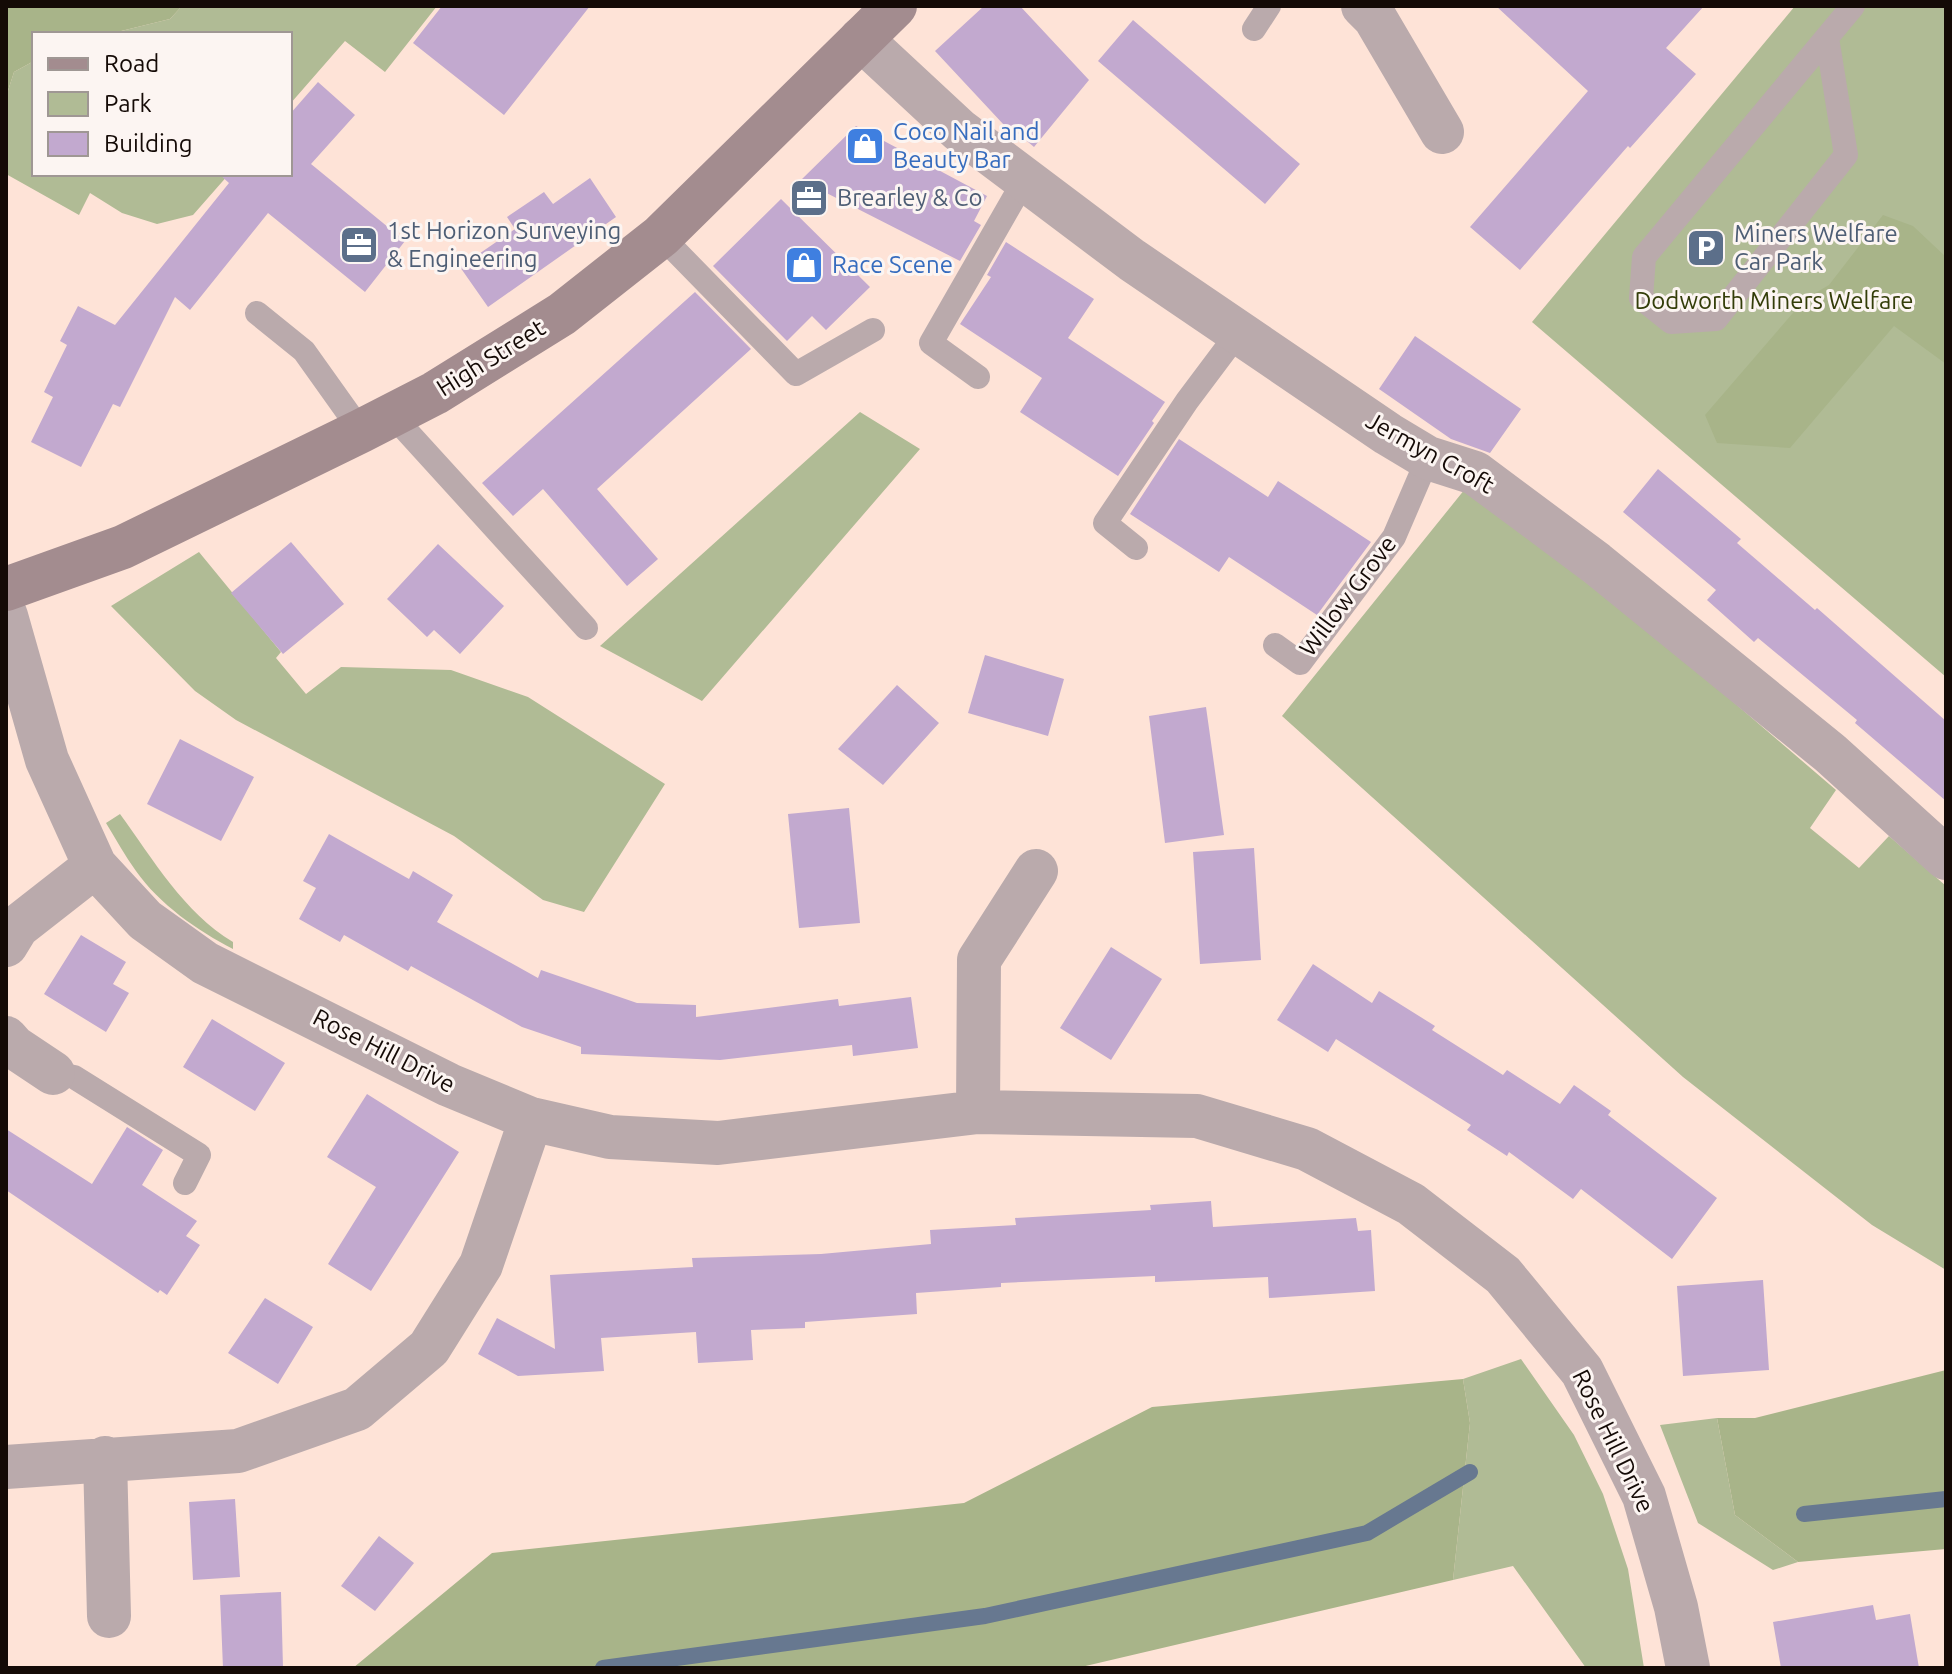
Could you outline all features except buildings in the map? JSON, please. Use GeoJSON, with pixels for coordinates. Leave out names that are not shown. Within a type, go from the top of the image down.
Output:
{"type":"FeatureCollection","features":[{"type":"Feature","properties":{"kind":"main road","name":"High Street"},"geometry":{"type":"LineString","coordinates":[[6,589],[123,547],[376,423],[435,393],[562,314],[661,236],[895,6]]}},
{"type":"Feature","properties":{"kind":"street"},"geometry":{"type":"LineString","coordinates":[[1363,6],[1375,18],[1442,132]]}},
{"type":"Feature","properties":{"kind":"street","name":"Jermyn Croft"},"geometry":{"type":"LineString","coordinates":[[861,39],[959,130],[1132,260],[1428,458],[1475,473],[1596,563],[1830,753],[1946,858]]}},
{"type":"Feature","properties":{"kind":"street","name":"Rose Hill Drive"},"geometry":{"type":"LineString","coordinates":[[6,616],[47,760],[95,866],[145,920],[205,963],[449,1085],[531,1119],[610,1137],[718,1143],[978,1112],[1197,1116],[1307,1149],[1411,1204],[1503,1275],[1582,1371],[1644,1496],[1676,1607],[1688,1668]]}},
{"type":"Feature","properties":{"kind":"street"},"geometry":{"type":"LineString","coordinates":[[6,945],[17,927],[95,866]]}},
{"type":"Feature","properties":{"kind":"street"},"geometry":{"type":"LineString","coordinates":[[978,1112],[979,960],[1036,871]]}},
{"type":"Feature","properties":{"kind":"street"},"geometry":{"type":"LineString","coordinates":[[6,1038],[14,1047],[53,1073]]}},
{"type":"Feature","properties":{"kind":"street"},"geometry":{"type":"LineString","coordinates":[[6,1467],[238,1451],[357,1409],[429,1348],[481,1265],[531,1119]]}},
{"type":"Feature","properties":{"kind":"street"},"geometry":{"type":"LineString","coordinates":[[105,1458],[109,1616]]}},
{"type":"Feature","properties":{"kind":"lane"},"geometry":{"type":"LineString","coordinates":[[1254,29],[1269,6]]}},
{"type":"Feature","properties":{"kind":"lane"},"geometry":{"type":"LineString","coordinates":[[1827,38],[1846,155],[1716,319],[1671,322],[1641,298],[1644,257],[1853,6]]}},
{"type":"Feature","properties":{"kind":"lane"},"geometry":{"type":"LineString","coordinates":[[978,377],[931,343],[1025,179]]}},
{"type":"Feature","properties":{"kind":"lane"},"geometry":{"type":"LineString","coordinates":[[661,236],[796,374],[873,330]]}},
{"type":"Feature","properties":{"kind":"lane"},"geometry":{"type":"LineString","coordinates":[[257,313],[304,351],[586,628]]}},
{"type":"Feature","properties":{"kind":"lane"},"geometry":{"type":"LineString","coordinates":[[1136,548],[1105,523],[1187,401],[1238,333]]}},
{"type":"Feature","properties":{"kind":"lane","name":"Willow Grove"},"geometry":{"type":"LineString","coordinates":[[1275,645],[1300,663],[1394,537],[1428,458]]}},
{"type":"Feature","properties":{"kind":"lane"},"geometry":{"type":"LineString","coordinates":[[53,1073],[74,1077],[199,1155],[185,1183]]}},
{"type":"Feature","properties":{"kind":"green space"},"geometry":{"type":"Polygon","coordinates":[[[6,6],[182,6],[170,19],[117,32],[32,32],[32,62],[14,72],[6,97],[6,6]]]}},
{"type":"Feature","properties":{"kind":"green space"},"geometry":{"type":"Polygon","coordinates":[[[182,6],[437,6],[385,72],[345,41],[292,102],[292,32],[117,32],[170,19],[182,6]]]}},
{"type":"Feature","properties":{"kind":"green space","name":"Dodworth Miners Welfare"},"geometry":{"type":"Polygon","coordinates":[[[1795,6],[1946,6],[1946,677],[1532,322],[1795,6]]]}},
{"type":"Feature","properties":{"kind":"green space"},"geometry":{"type":"Polygon","coordinates":[[[32,62],[32,176],[227,176],[193,215],[157,224],[122,213],[90,193],[79,215],[6,174],[6,97],[14,72],[32,62]]]}},
{"type":"Feature","properties":{"kind":"green space"},"geometry":{"type":"Polygon","coordinates":[[[1883,215],[1913,226],[1946,257],[1946,364],[1894,326],[1790,448],[1717,443],[1705,415],[1805,299],[1829,285],[1883,215]]]}},
{"type":"Feature","properties":{"kind":"green space"},"geometry":{"type":"Polygon","coordinates":[[[860,412],[920,449],[702,701],[600,646],[860,412]]]}},
{"type":"Feature","properties":{"kind":"green space"},"geometry":{"type":"Polygon","coordinates":[[[1465,489],[1661,640],[1836,790],[1810,828],[1859,868],[1889,836],[1946,886],[1946,1270],[1872,1225],[1683,1077],[1282,716],[1465,489]]]}},
{"type":"Feature","properties":{"kind":"green space"},"geometry":{"type":"Polygon","coordinates":[[[199,552],[281,652],[276,658],[306,694],[341,667],[451,670],[528,697],[665,784],[584,912],[543,900],[454,836],[236,720],[195,691],[111,606],[199,552]]]}},
{"type":"Feature","properties":{"kind":"green space"},"geometry":{"type":"Polygon","coordinates":[[[120,814],[184,901],[233,942],[233,949],[180,916],[145,883],[106,823],[120,814]]]}},
{"type":"Feature","properties":{"kind":"green space"},"geometry":{"type":"Polygon","coordinates":[[[1521,1359],[1574,1435],[1603,1494],[1628,1569],[1644,1668],[1586,1668],[1513,1566],[1453,1580],[1470,1423],[1463,1379],[1521,1359]]]}},
{"type":"Feature","properties":{"kind":"green space"},"geometry":{"type":"Polygon","coordinates":[[[1946,1370],[1946,1549],[1798,1562],[1735,1515],[1717,1418],[1755,1418],[1946,1370]]]}},
{"type":"Feature","properties":{"kind":"green space"},"geometry":{"type":"Polygon","coordinates":[[[1463,1379],[1470,1423],[1453,1580],[1077,1668],[353,1668],[492,1553],[964,1503],[1152,1407],[1463,1379]]]}},
{"type":"Feature","properties":{"kind":"green space"},"geometry":{"type":"Polygon","coordinates":[[[1717,1418],[1735,1515],[1798,1562],[1773,1570],[1698,1523],[1660,1425],[1717,1418]]]}},
{"type":"Feature","properties":{"kind":"waterway"},"geometry":{"type":"LineString","coordinates":[[603,1668],[985,1616],[1367,1533],[1470,1472]]}},
{"type":"Feature","properties":{"kind":"waterway"},"geometry":{"type":"LineString","coordinates":[[1804,1514],[1946,1499]]}},
{"type":"Feature","properties":{"kind":"place","name":"Coco Nail and Beauty Bar"},"geometry":{"type":"Point","coordinates":[865,146]}},
{"type":"Feature","properties":{"kind":"place","name":"Brearley & Co"},"geometry":{"type":"Point","coordinates":[809,198]}},
{"type":"Feature","properties":{"kind":"place","name":"1st Horizon Surveying & Engineering"},"geometry":{"type":"Point","coordinates":[359,245]}},
{"type":"Feature","properties":{"kind":"place","name":"Miners Welfare Car Park"},"geometry":{"type":"Point","coordinates":[1706,248]}},
{"type":"Feature","properties":{"kind":"place","name":"Race Scene"},"geometry":{"type":"Point","coordinates":[804,265]}}]}
